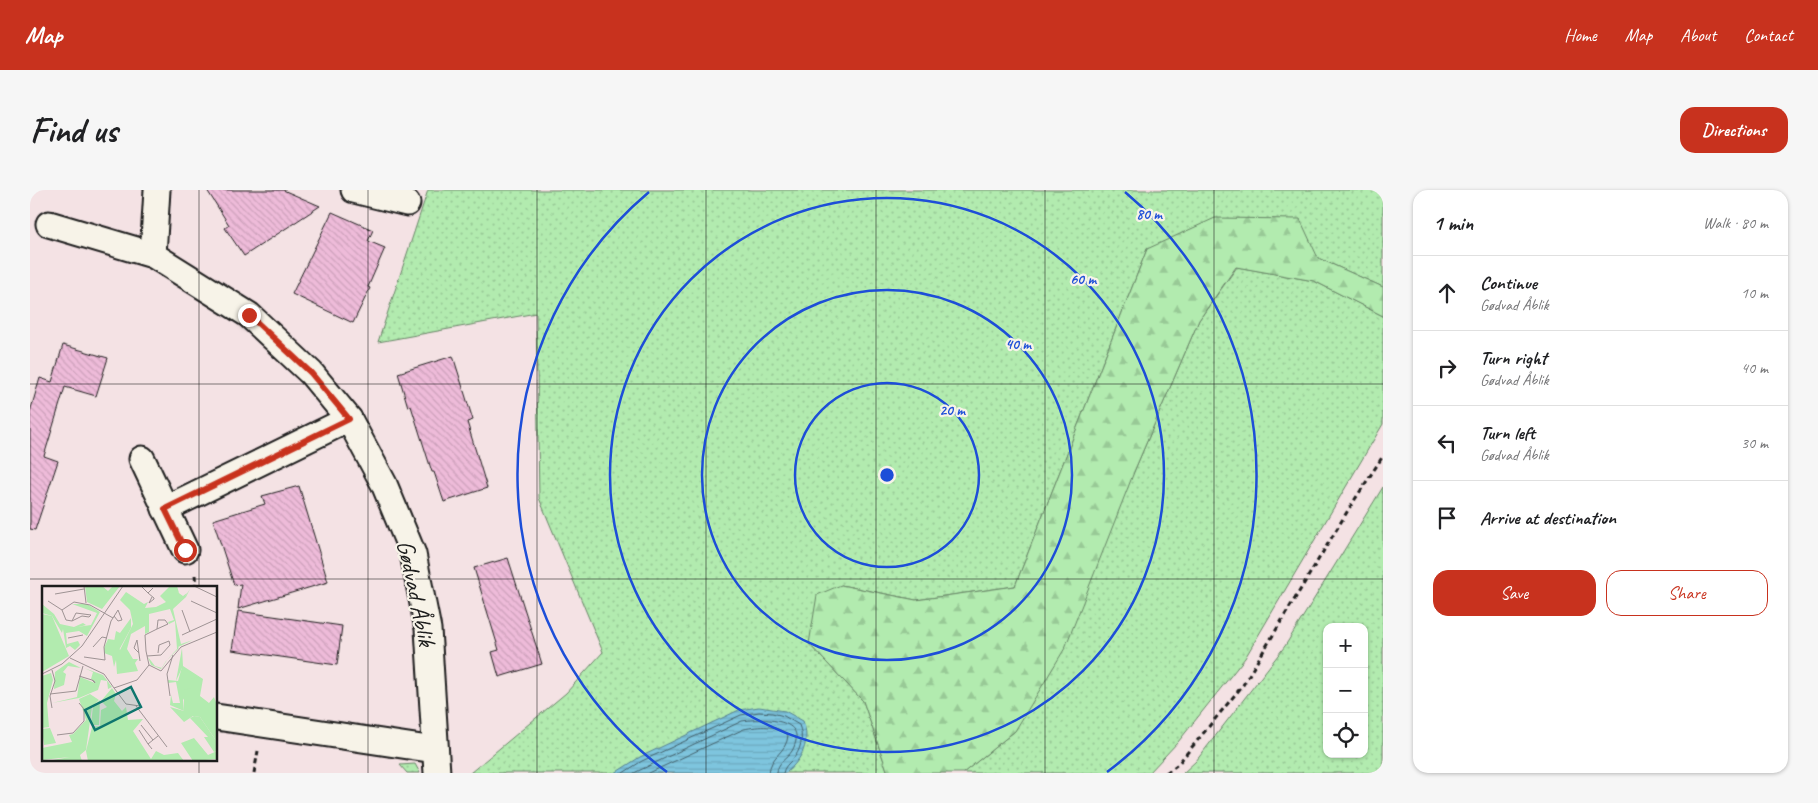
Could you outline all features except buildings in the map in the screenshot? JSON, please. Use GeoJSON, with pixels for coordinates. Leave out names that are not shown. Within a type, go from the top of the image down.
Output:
{"type":"FeatureCollection","features":[{"type":"Feature","properties":{"kind":"street"},"geometry":{"type":"LineString","coordinates":[[153,255],[157,190]]}},
{"type":"Feature","properties":{"kind":"street"},"geometry":{"type":"LineString","coordinates":[[354,190],[407,202]]}},
{"type":"Feature","properties":{"kind":"street","name":"Gødvad Åblik"},"geometry":{"type":"LineString","coordinates":[[49,224],[153,255],[249,315],[311,373],[349,419],[384,484],[413,554],[428,629],[436,761],[218,717]]}},
{"type":"Feature","properties":{"kind":"street"},"geometry":{"type":"LineString","coordinates":[[165,509],[349,419]]}},
{"type":"Feature","properties":{"kind":"street"},"geometry":{"type":"LineString","coordinates":[[142,459],[185,550]]}},
{"type":"Feature","properties":{"kind":"path"},"geometry":{"type":"LineString","coordinates":[[1166,773],[1178,764],[1244,685],[1350,507],[1383,456]]}},
{"type":"Feature","properties":{"kind":"path"},"geometry":{"type":"LineString","coordinates":[[254,773],[257,755]]}},
{"type":"Feature","properties":{"kind":"green space"},"geometry":{"type":"Polygon","coordinates":[[[428,190],[1383,190],[1383,287],[1318,258],[1147,249],[1015,586],[916,600],[841,585],[809,644],[863,701],[888,773],[470,773],[566,693],[603,652],[539,498],[536,313],[378,342],[428,190]]]}},
{"type":"Feature","properties":{"kind":"green space"},"geometry":{"type":"Polygon","coordinates":[[[1215,218],[1300,219],[1318,258],[1383,287],[1383,316],[1314,281],[1236,267],[1199,320],[1136,467],[1065,648],[1015,731],[963,773],[888,773],[863,701],[809,644],[817,595],[841,585],[916,600],[1015,586],[1147,249],[1215,218]]]}},
{"type":"Feature","properties":{"kind":"green space"},"geometry":{"type":"Polygon","coordinates":[[[1237,267],[1314,281],[1383,316],[1383,424],[1245,658],[1178,742],[1149,773],[963,773],[1015,731],[1136,467],[1199,320],[1237,267]]]}},
{"type":"Feature","properties":{"kind":"green space"},"geometry":{"type":"Polygon","coordinates":[[[1383,487],[1383,773],[1183,773],[1196,761],[1285,646],[1383,487]]]}},
{"type":"Feature","properties":{"kind":"green space"},"geometry":{"type":"Polygon","coordinates":[[[415,764],[420,773],[407,773],[400,765],[415,764]]]}},
{"type":"Feature","properties":{"kind":"water"},"geometry":{"type":"Polygon","coordinates":[[[759,707],[785,711],[803,721],[806,736],[804,750],[797,762],[786,773],[615,773],[640,757],[739,710],[759,707]]]}},
{"type":"Feature","properties":{"kind":"route"},"geometry":{"type":"LineString","coordinates":[[185,550],[165,509],[349,419],[311,373],[249,315]]}}]}
